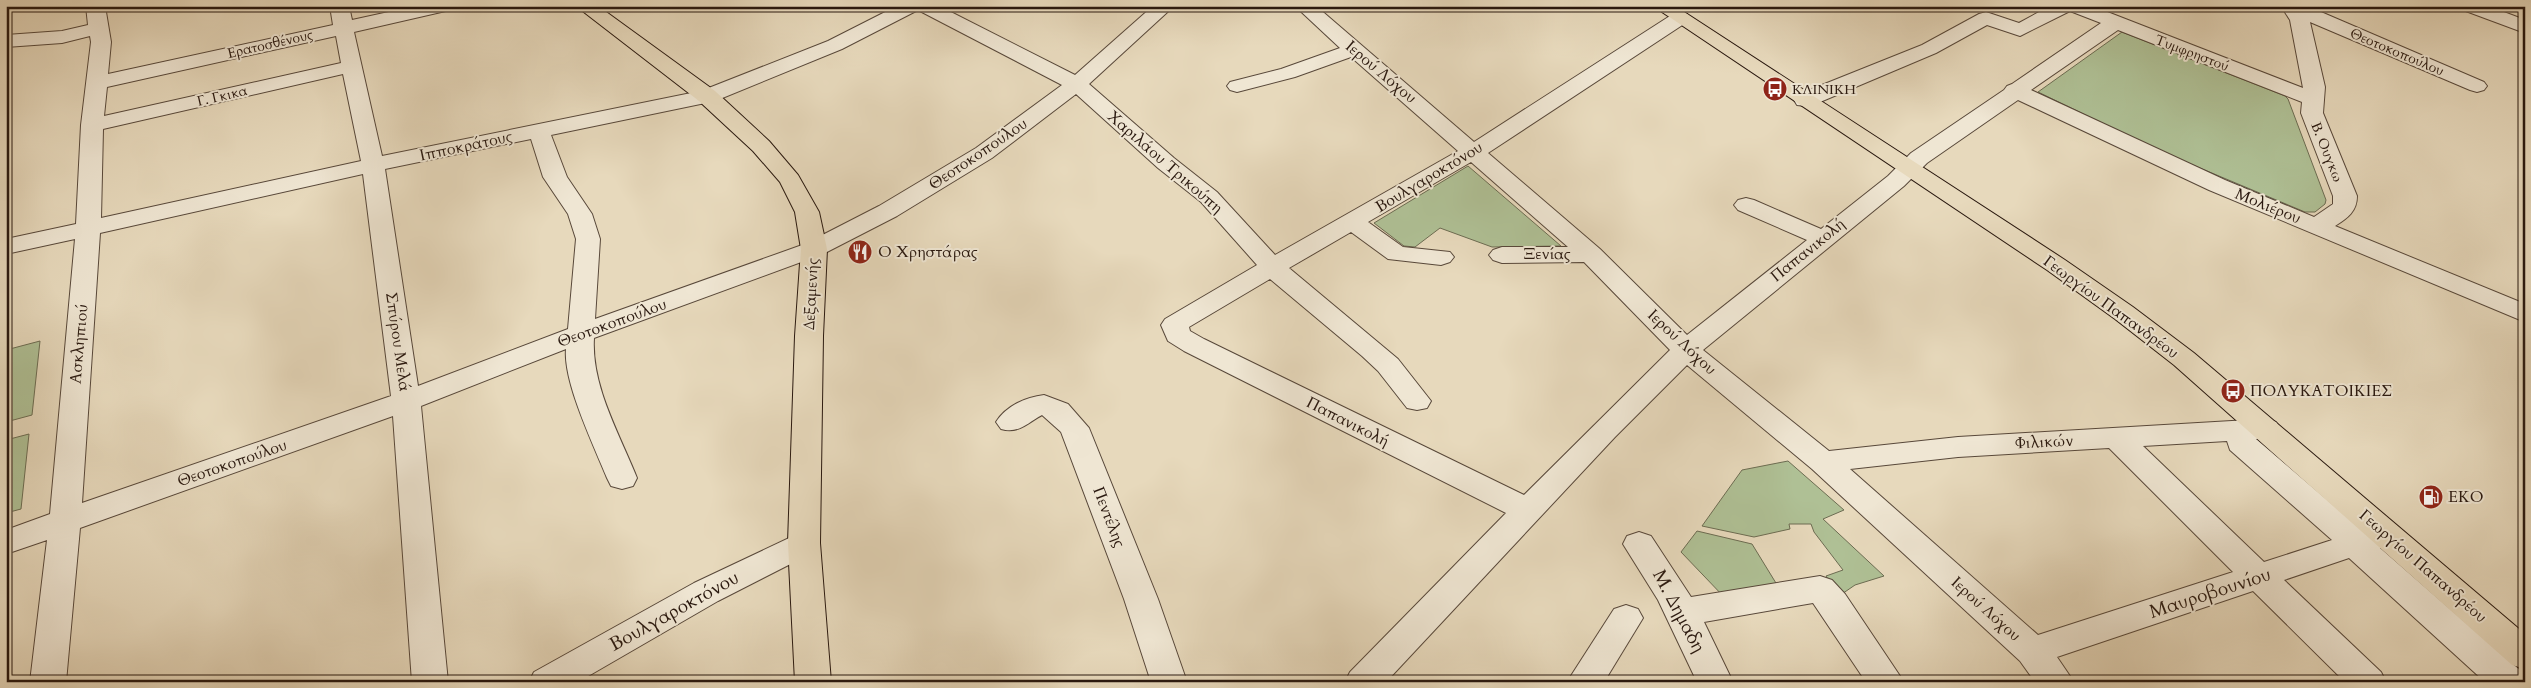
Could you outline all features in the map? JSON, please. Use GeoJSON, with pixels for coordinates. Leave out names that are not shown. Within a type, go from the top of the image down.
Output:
{"type":"FeatureCollection","features":[{"type":"Feature","properties":{"kind":"main road","name":"Δεξαμενής"},"geometry":{"type":"LineString","coordinates":[[585,6],[707,96],[761,146],[790,180],[807,212],[814,249],[809,336],[804,543],[813,682]]}},
{"type":"Feature","properties":{"kind":"main road","name":"Γεωργίου Παπανδρέου"},"geometry":{"type":"LineString","coordinates":[[1671,12],[2048,260],[2124,313],[2184,359],[2253,436]]}},
{"type":"Feature","properties":{"kind":"main road","name":"Γεωργίου Παπανδρέου"},"geometry":{"type":"LineString","coordinates":[[2366,541],[2525,654]]}},
{"type":"Feature","properties":{"kind":"street","name":"Ερατοσθένους"},"geometry":{"type":"LineString","coordinates":[[97,82],[342,16],[443,6]]}},
{"type":"Feature","properties":{"kind":"street","name":"Ιπποκράτους"},"geometry":{"type":"LineString","coordinates":[[6,247],[373,165],[707,96],[835,45],[912,6]]}},
{"type":"Feature","properties":{"kind":"street","name":"Χαριλάου Τρικούπη"},"geometry":{"type":"LineString","coordinates":[[924,6],[1077,84],[1166,163],[1209,197],[1272,267],[1388,365],[1417,402]]}},
{"type":"Feature","properties":{"kind":"street","name":"Θεοτοκοπούλου"},"geometry":{"type":"LineString","coordinates":[[6,542],[406,401],[814,249],[950,175],[984,153],[1077,84],[1164,6]]}},
{"type":"Feature","properties":{"kind":"street","name":"Ιερού Λόχου"},"geometry":{"type":"LineString","coordinates":[[1304,6],[1475,151],[1591,254],[1686,350],[1823,462],[2032,651],[2056,682]]}},
{"type":"Feature","properties":{"kind":"street"},"geometry":{"type":"LineString","coordinates":[[1805,100],[1929,48],[1986,18],[2020,30],[2064,6]]}},
{"type":"Feature","properties":{"kind":"street","name":"Τυμφρηστού"},"geometry":{"type":"LineString","coordinates":[[2074,6],[2311,98]]}},
{"type":"Feature","properties":{"kind":"street"},"geometry":{"type":"LineString","coordinates":[[2470,6],[2525,27]]}},
{"type":"Feature","properties":{"kind":"street","name":"Θεοτοκοπούλου"},"geometry":{"type":"LineString","coordinates":[[2291,7],[2477,86]]}},
{"type":"Feature","properties":{"kind":"street","name":"Β. Ουγκω"},"geometry":{"type":"LineString","coordinates":[[2291,7],[2300,20],[2314,87],[2311,98],[2312,113],[2345,196],[2345,206],[2336,215],[2316,226]]}},
{"type":"Feature","properties":{"kind":"street"},"geometry":{"type":"LineString","coordinates":[[6,41],[62,37],[95,11]]}},
{"type":"Feature","properties":{"kind":"street","name":"Ασκληπιού"},"geometry":{"type":"LineString","coordinates":[[48,682],[65,522],[89,229],[92,125],[101,42],[95,11]]}},
{"type":"Feature","properties":{"kind":"street","name":"Βουλγαροκτόνου"},"geometry":{"type":"LineString","coordinates":[[1174,328],[1175,325],[1186,317],[1475,151],[1671,12]]}},
{"type":"Feature","properties":{"kind":"street","name":"Σπύρου Μελά"},"geometry":{"type":"LineString","coordinates":[[342,16],[373,165],[406,401],[430,682]]}},
{"type":"Feature","properties":{"kind":"street","name":"Παπανικολή"},"geometry":{"type":"LineString","coordinates":[[1363,682],[1527,510],[1686,350],[1822,238],[1910,169],[1919,158],[2014,90],[2115,23]]}},
{"type":"Feature","properties":{"kind":"street"},"geometry":{"type":"LineString","coordinates":[[1237,86],[1288,73],[1355,49]]}},
{"type":"Feature","properties":{"kind":"street","name":"Γ. Γκικα"},"geometry":{"type":"LineString","coordinates":[[92,125],[353,66]]}},
{"type":"Feature","properties":{"kind":"street","name":"Μολιέρου"},"geometry":{"type":"LineString","coordinates":[[2014,90],[2151,156],[2525,314]]}},
{"type":"Feature","properties":{"kind":"street"},"geometry":{"type":"LineString","coordinates":[[539,131],[555,177],[580,214],[588,239],[579,356],[587,389],[622,478]]}},
{"type":"Feature","properties":{"kind":"street"},"geometry":{"type":"LineString","coordinates":[[1746,205],[1822,238]]}},
{"type":"Feature","properties":{"kind":"street"},"geometry":{"type":"LineString","coordinates":[[1352,222],[1397,254],[1441,257]]}},
{"type":"Feature","properties":{"kind":"street","name":"Ξενίας"},"geometry":{"type":"LineString","coordinates":[[1502,255],[1591,254]]}},
{"type":"Feature","properties":{"kind":"street","name":"Παπανικολή"},"geometry":{"type":"LineString","coordinates":[[1174,328],[1178,336],[1194,345],[1527,510]]}},
{"type":"Feature","properties":{"kind":"street","name":"Πεντέλης"},"geometry":{"type":"LineString","coordinates":[[1011,422],[1031,407],[1039,403],[1047,403],[1059,410],[1074,428],[1141,599],[1170,682]]}},
{"type":"Feature","properties":{"kind":"street"},"geometry":{"type":"LineString","coordinates":[[2253,436],[2366,541],[2509,682]]}},
{"type":"Feature","properties":{"kind":"street","name":"Φιλικών"},"geometry":{"type":"LineString","coordinates":[[1823,462],[1958,447],[2116,438],[2253,436]]}},
{"type":"Feature","properties":{"kind":"street"},"geometry":{"type":"LineString","coordinates":[[2116,438],[2368,682]]}},
{"type":"Feature","properties":{"kind":"street","name":"Μαυροβουνίου"},"geometry":{"type":"LineString","coordinates":[[2032,651],[2259,578],[2366,541]]}},
{"type":"Feature","properties":{"kind":"street","name":"Βουλγαροκτόνου"},"geometry":{"type":"LineString","coordinates":[[547,682],[706,592],[804,543]]}},
{"type":"Feature","properties":{"kind":"street","name":"Μ. Δημαδη"},"geometry":{"type":"LineString","coordinates":[[1639,544],[1659,570],[1683,612],[1715,682]]}},
{"type":"Feature","properties":{"kind":"street"},"geometry":{"type":"LineString","coordinates":[[1683,612],[1820,589],[1833,602],[1886,682]]}},
{"type":"Feature","properties":{"kind":"street"},"geometry":{"type":"LineString","coordinates":[[1585,682],[1626,618]]}},
{"type":"Feature","properties":{"kind":"green space"},"geometry":{"type":"Polygon","coordinates":[[[2122,32],[2285,96],[2288,99],[2326,200],[2325,204],[2315,212],[2305,212],[2164,153],[2038,92],[2122,32]]]}},
{"type":"Feature","properties":{"kind":"green space"},"geometry":{"type":"Polygon","coordinates":[[[1468,166],[1561,246],[1492,247],[1440,228],[1415,247],[1404,246],[1374,223],[1468,166]]]}},
{"type":"Feature","properties":{"kind":"green space"},"geometry":{"type":"Polygon","coordinates":[[[40,341],[32,415],[6,422],[6,350],[40,341]]]}},
{"type":"Feature","properties":{"kind":"green space"},"geometry":{"type":"Polygon","coordinates":[[[29,434],[21,509],[6,513],[6,440],[29,434]]]}},
{"type":"Feature","properties":{"kind":"green space"},"geometry":{"type":"Polygon","coordinates":[[[1788,461],[1844,510],[1823,519],[1884,576],[1855,585],[1839,596],[1826,576],[1843,570],[1814,532],[1811,524],[1789,524],[1790,529],[1754,537],[1702,526],[1742,470],[1788,461]]]}},
{"type":"Feature","properties":{"kind":"green space"},"geometry":{"type":"Polygon","coordinates":[[[1697,531],[1752,544],[1779,588],[1725,598],[1681,552],[1697,531]]]}},
{"type":"Feature","properties":{"kind":"place","name":"ΚΛΙΝΙΚΗ"},"geometry":{"type":"Point","coordinates":[1775,89]}},
{"type":"Feature","properties":{"kind":"place","name":"Ο Χρηστάρας"},"geometry":{"type":"Point","coordinates":[860,252]}},
{"type":"Feature","properties":{"kind":"place","name":"ΠΟΛΥΚΑΤΟΙΚΙΕΣ"},"geometry":{"type":"Point","coordinates":[2233,391]}},
{"type":"Feature","properties":{"kind":"place","name":"EKO"},"geometry":{"type":"Point","coordinates":[2431,497]}}]}
